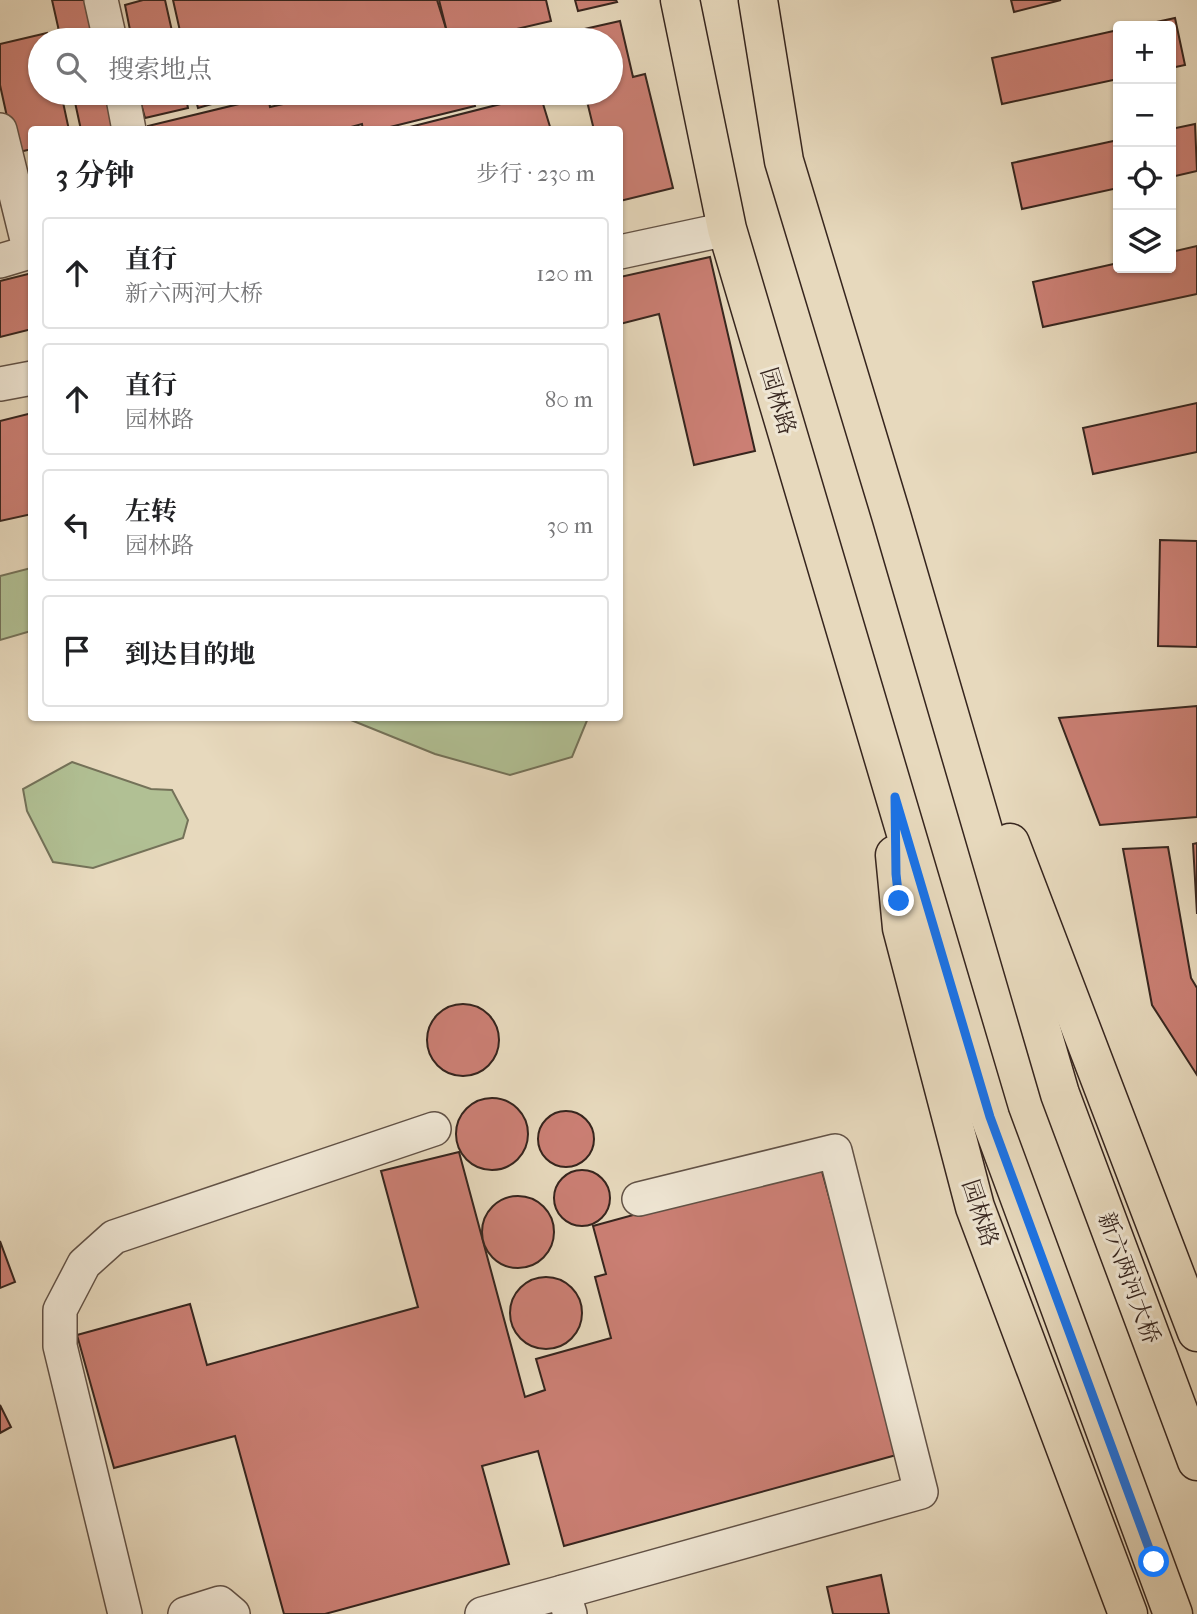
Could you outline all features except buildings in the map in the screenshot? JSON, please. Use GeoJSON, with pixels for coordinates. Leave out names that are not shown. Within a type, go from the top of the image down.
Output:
{"type":"FeatureCollection","features":[{"type":"Feature","properties":{"kind":"main road","name":"园林路"},"geometry":{"type":"LineString","coordinates":[[680,0],[727,229],[990,1117],[1173,1614]]}},
{"type":"Feature","properties":{"kind":"main road"},"geometry":{"type":"LineString","coordinates":[[758,0],[784,162],[969,784],[1000,818],[1197,1332]]}},
{"type":"Feature","properties":{"kind":"main road","name":"新六两河大桥"},"geometry":{"type":"LineString","coordinates":[[969,784],[1060,1094],[1197,1461]]}},
{"type":"Feature","properties":{"kind":"main road","name":"园林路"},"geometry":{"type":"LineString","coordinates":[[895,797],[896,874],[902,928],[975,1207],[1128,1614]]}},
{"type":"Feature","properties":{"kind":"main road"},"geometry":{"type":"LineString","coordinates":[[1180,1614],[1197,1604]]}},
{"type":"Feature","properties":{"kind":"street"},"geometry":{"type":"LineString","coordinates":[[101,0],[107,28]]}},
{"type":"Feature","properties":{"kind":"street"},"geometry":{"type":"LineString","coordinates":[[124,105],[128,126]]}},
{"type":"Feature","properties":{"kind":"street"},"geometry":{"type":"LineString","coordinates":[[0,130],[28,245]]}},
{"type":"Feature","properties":{"kind":"street"},"geometry":{"type":"LineString","coordinates":[[623,251],[727,229]]}},
{"type":"Feature","properties":{"kind":"street"},"geometry":{"type":"LineString","coordinates":[[0,261],[28,254]]}},
{"type":"Feature","properties":{"kind":"street"},"geometry":{"type":"LineString","coordinates":[[0,384],[28,379]]}},
{"type":"Feature","properties":{"kind":"street"},"geometry":{"type":"LineString","coordinates":[[125,1614],[60,1346],[60,1310],[84,1264],[114,1237],[434,1129]]}},
{"type":"Feature","properties":{"kind":"street"},"geometry":{"type":"LineString","coordinates":[[482,1614],[567,1603],[921,1492],[835,1151],[639,1199]]}},
{"type":"Feature","properties":{"kind":"street"},"geometry":{"type":"LineString","coordinates":[[185,1614],[220,1603],[233,1614]]}},
{"type":"Feature","properties":{"kind":"green space"},"geometry":{"type":"Polygon","coordinates":[[[28,569],[28,632],[0,640],[0,576],[28,569]]]}},
{"type":"Feature","properties":{"kind":"green space"},"geometry":{"type":"Polygon","coordinates":[[[353,721],[587,721],[572,757],[510,775],[435,754],[353,721]]]}},
{"type":"Feature","properties":{"kind":"green space"},"geometry":{"type":"Polygon","coordinates":[[[72,762],[151,789],[172,790],[188,820],[183,838],[93,868],[53,862],[27,811],[23,789],[72,762]]]}},
{"type":"Feature","properties":{"kind":"route"},"geometry":{"type":"LineString","coordinates":[[899,901],[895,797],[990,1117],[1154,1562]]}}]}
